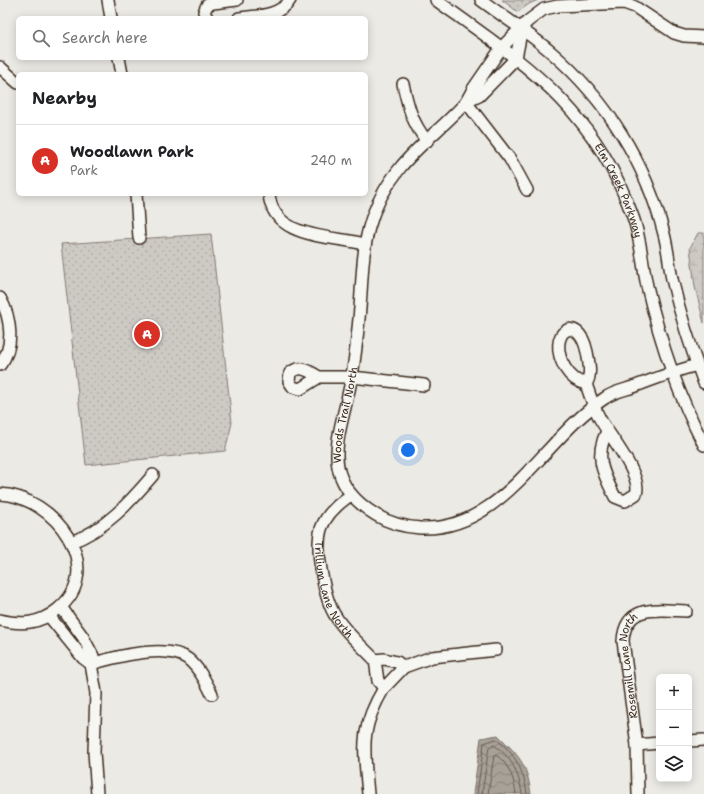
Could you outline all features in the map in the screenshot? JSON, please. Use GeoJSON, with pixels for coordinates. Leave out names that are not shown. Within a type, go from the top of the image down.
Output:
{"type":"FeatureCollection","features":[{"type":"Feature","properties":{"kind":"street"},"geometry":{"type":"LineString","coordinates":[[108,0],[112,16]]}},
{"type":"Feature","properties":{"kind":"street"},"geometry":{"type":"LineString","coordinates":[[206,16],[204,12],[207,6],[213,3],[237,0]]}},
{"type":"Feature","properties":{"kind":"street"},"geometry":{"type":"LineString","coordinates":[[262,16],[276,11],[290,0]]}},
{"type":"Feature","properties":{"kind":"street","name":"Elm Creek Parkway"},"geometry":{"type":"LineString","coordinates":[[436,0],[502,47],[541,78],[565,101],[588,129],[606,156],[620,184],[634,219],[659,332],[672,372],[680,394],[704,445]]}},
{"type":"Feature","properties":{"kind":"street"},"geometry":{"type":"LineString","coordinates":[[481,0],[522,28],[551,53],[593,94],[627,141],[641,167],[651,193],[664,235],[682,320],[704,383]]}},
{"type":"Feature","properties":{"kind":"street","name":"Woods Trail North"},"geometry":{"type":"LineString","coordinates":[[697,365],[672,372],[607,396],[595,405],[483,512],[451,526],[431,529],[413,528],[379,517],[364,508],[351,495],[340,476],[336,450],[352,377],[360,308],[364,244],[374,208],[400,168],[466,102],[473,89],[502,47],[528,21],[544,9],[558,6],[624,3],[674,32],[684,36],[704,37]]}},
{"type":"Feature","properties":{"kind":"street"},"geometry":{"type":"LineString","coordinates":[[516,58],[522,28]]}},
{"type":"Feature","properties":{"kind":"street","name":"Woods Trail North"},"geometry":{"type":"LineString","coordinates":[[466,102],[479,96],[516,58]]}},
{"type":"Feature","properties":{"kind":"street"},"geometry":{"type":"LineString","coordinates":[[119,60],[122,72]]}},
{"type":"Feature","properties":{"kind":"street"},"geometry":{"type":"LineString","coordinates":[[0,67],[16,81]]}},
{"type":"Feature","properties":{"kind":"street"},"geometry":{"type":"LineString","coordinates":[[403,84],[409,113],[427,141]]}},
{"type":"Feature","properties":{"kind":"street"},"geometry":{"type":"LineString","coordinates":[[466,102],[510,159],[527,190]]}},
{"type":"Feature","properties":{"kind":"street"},"geometry":{"type":"LineString","coordinates":[[136,196],[139,238]]}},
{"type":"Feature","properties":{"kind":"street"},"geometry":{"type":"LineString","coordinates":[[269,196],[270,204],[280,221],[293,229],[364,244]]}},
{"type":"Feature","properties":{"kind":"street"},"geometry":{"type":"LineString","coordinates":[[0,298],[9,321],[7,351],[0,365]]}},
{"type":"Feature","properties":{"kind":"street"},"geometry":{"type":"LineString","coordinates":[[570,329],[578,331],[582,337],[586,350],[589,379],[586,384],[579,383],[569,375],[560,359],[557,348],[560,337],[563,332],[570,329]]}},
{"type":"Feature","properties":{"kind":"street"},"geometry":{"type":"LineString","coordinates":[[318,377],[352,377],[424,385]]}},
{"type":"Feature","properties":{"kind":"street"},"geometry":{"type":"LineString","coordinates":[[586,384],[607,431],[614,438],[637,484],[636,494],[625,501],[615,497],[605,478],[600,458],[602,442],[607,431]]}},
{"type":"Feature","properties":{"kind":"street"},"geometry":{"type":"LineString","coordinates":[[71,542],[90,535],[102,527],[153,475]]}},
{"type":"Feature","properties":{"kind":"street"},"geometry":{"type":"LineString","coordinates":[[0,494],[17,496],[43,509],[54,519],[71,542],[77,566],[76,581],[69,599],[50,616],[31,624],[19,624],[0,620]]}},
{"type":"Feature","properties":{"kind":"street","name":"Trillium Lane North"},"geometry":{"type":"LineString","coordinates":[[351,495],[332,510],[321,529],[319,542],[324,587],[330,606],[336,618],[374,660]]}},
{"type":"Feature","properties":{"kind":"street"},"geometry":{"type":"LineString","coordinates":[[61,607],[83,637],[93,656],[91,664],[96,693],[94,752],[97,794]]}},
{"type":"Feature","properties":{"kind":"street","name":"Rosemill Lane North"},"geometry":{"type":"LineString","coordinates":[[638,794],[637,745],[623,641],[624,632],[627,624],[634,616],[647,610],[686,611]]}},
{"type":"Feature","properties":{"kind":"street"},"geometry":{"type":"LineString","coordinates":[[50,616],[83,658],[91,664]]}},
{"type":"Feature","properties":{"kind":"street"},"geometry":{"type":"LineString","coordinates":[[368,794],[364,734],[369,716],[384,688],[404,668],[432,657],[496,650]]}},
{"type":"Feature","properties":{"kind":"street"},"geometry":{"type":"LineString","coordinates":[[91,664],[125,656],[147,653],[177,654],[186,657],[193,663],[212,694]]}},
{"type":"Feature","properties":{"kind":"street"},"geometry":{"type":"LineString","coordinates":[[384,688],[378,680],[374,660],[384,659],[397,662],[404,668]]}},
{"type":"Feature","properties":{"kind":"street"},"geometry":{"type":"LineString","coordinates":[[692,741],[704,740]]}},
{"type":"Feature","properties":{"kind":"street"},"geometry":{"type":"LineString","coordinates":[[637,745],[656,744]]}},
{"type":"Feature","properties":{"kind":"green space"},"geometry":{"type":"Polygon","coordinates":[[[502,0],[538,0],[529,4],[518,12],[502,0]]]}},
{"type":"Feature","properties":{"kind":"green space"},"geometry":{"type":"Polygon","coordinates":[[[698,233],[704,233],[704,323],[695,287],[690,248],[698,233]]]}},
{"type":"Feature","properties":{"kind":"green space"},"geometry":{"type":"Polygon","coordinates":[[[211,234],[232,423],[225,451],[86,465],[61,244],[211,234]]]}},
{"type":"Feature","properties":{"kind":"water"},"geometry":{"type":"Polygon","coordinates":[[[498,735],[521,761],[527,775],[531,794],[473,794],[481,738],[498,735]]]}},
{"type":"Feature","properties":{"kind":"place","name":"Woodlawn Park"},"geometry":{"type":"Point","coordinates":[147,334]}}]}
